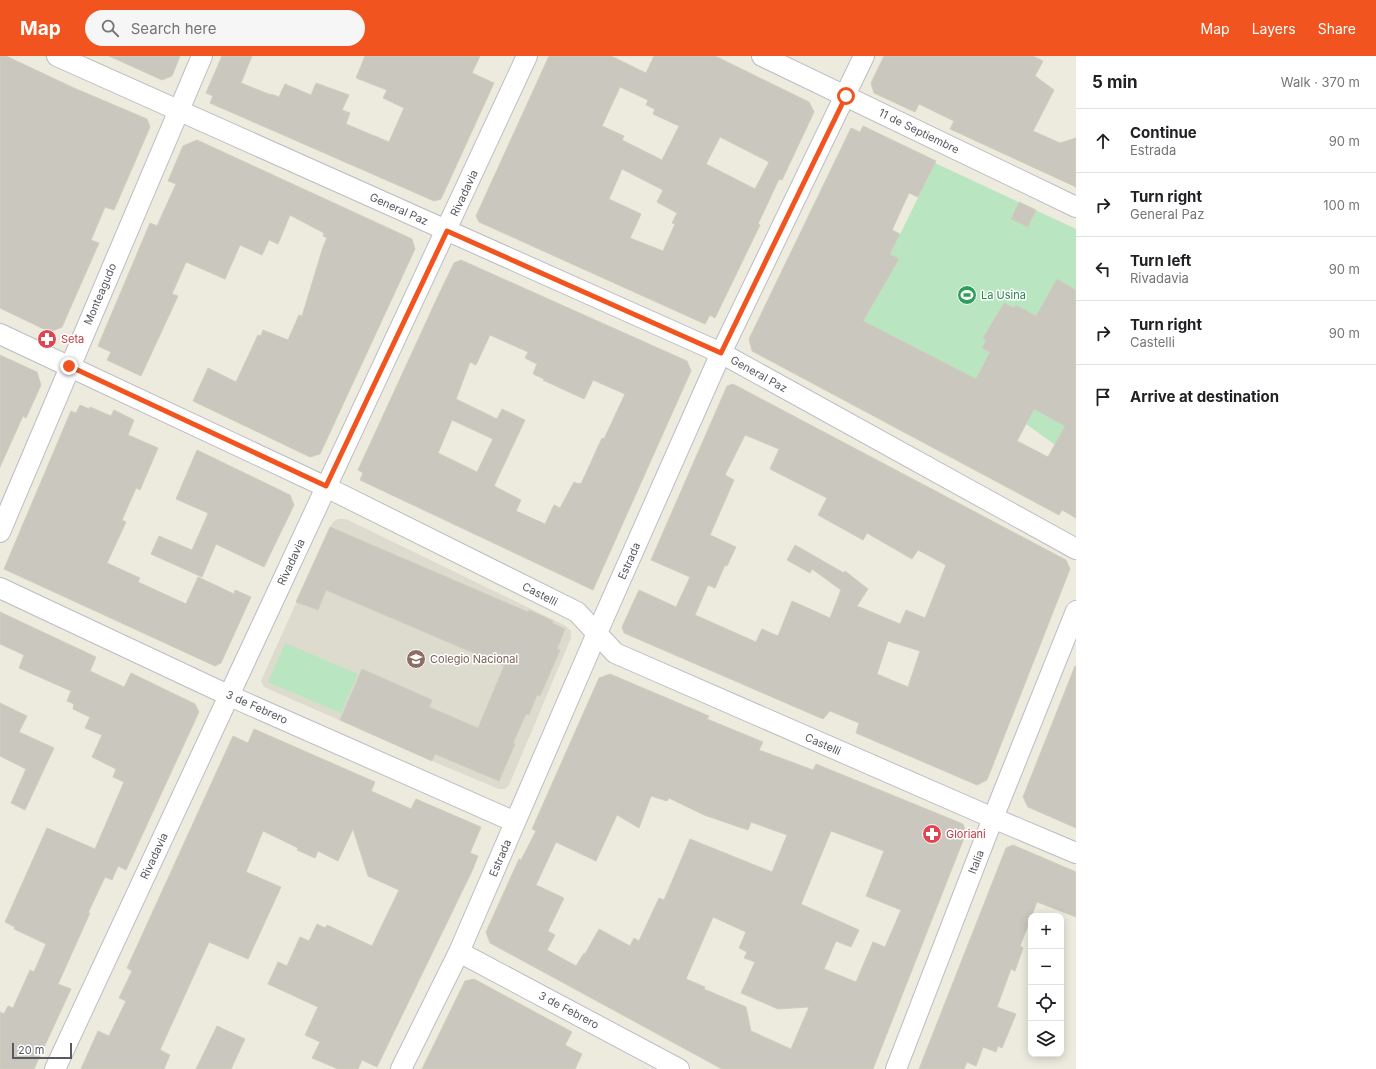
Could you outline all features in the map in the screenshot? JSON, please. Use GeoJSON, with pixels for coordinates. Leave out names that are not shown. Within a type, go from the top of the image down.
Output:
{"type":"FeatureCollection","features":[{"type":"Feature","properties":{"kind":"street","name":"General Paz"},"geometry":{"type":"LineString","coordinates":[[57,56],[721,353],[1076,549]]}},
{"type":"Feature","properties":{"kind":"street","name":"Monteagudo"},"geometry":{"type":"LineString","coordinates":[[0,532],[69,366],[202,56]]}},
{"type":"Feature","properties":{"kind":"street","name":"Rivadavia"},"geometry":{"type":"LineString","coordinates":[[55,1069],[230,696],[326,486],[447,231],[527,56]]}},
{"type":"Feature","properties":{"kind":"street","name":"11 de Septiembre"},"geometry":{"type":"LineString","coordinates":[[762,56],[1076,207]]}},
{"type":"Feature","properties":{"kind":"street","name":"Estrada"},"geometry":{"type":"LineString","coordinates":[[401,1069],[459,952],[597,633],[721,353],[864,56]]}},
{"type":"Feature","properties":{"kind":"street","name":"Castelli"},"geometry":{"type":"LineString","coordinates":[[0,334],[326,486],[577,612],[615,653],[1076,853]]}},
{"type":"Feature","properties":{"kind":"street","name":"3 de Febrero"},"geometry":{"type":"LineString","coordinates":[[0,588],[230,696],[515,822]]}},
{"type":"Feature","properties":{"kind":"street","name":"Italia"},"geometry":{"type":"LineString","coordinates":[[896,1069],[993,818],[1076,611]]}},
{"type":"Feature","properties":{"kind":"street","name":"3 de Febrero"},"geometry":{"type":"LineString","coordinates":[[459,952],[679,1069]]}},
{"type":"Feature","properties":{"kind":"shaded area","name":"Colegio Nacional"},"geometry":{"type":"Polygon","coordinates":[[[338,519],[346,519],[566,626],[571,631],[571,638],[509,785],[505,789],[499,789],[432,761],[264,687],[261,681],[330,527],[334,521],[338,519]]]}},
{"type":"Feature","properties":{"kind":"green space","name":"La Usina"},"geometry":{"type":"Polygon","coordinates":[[[935,163],[1076,229],[1076,460],[997,403],[847,312],[886,263],[935,163]]]}},
{"type":"Feature","properties":{"kind":"green space"},"geometry":{"type":"Polygon","coordinates":[[[285,643],[358,674],[341,713],[268,682],[285,643]]]}},
{"type":"Feature","properties":{"kind":"building"},"geometry":{"type":"Polygon","coordinates":[[[0,56],[6,56],[74,88],[147,119],[150,127],[114,210],[105,207],[91,240],[99,243],[62,327],[50,332],[0,308],[0,56]]]}},
{"type":"Feature","properties":{"kind":"building"},"geometry":{"type":"Polygon","coordinates":[[[109,56],[180,56],[172,76],[162,80],[109,56]]]}},
{"type":"Feature","properties":{"kind":"building"},"geometry":{"type":"Polygon","coordinates":[[[222,56],[252,56],[241,83],[271,95],[279,97],[285,84],[311,95],[316,83],[349,95],[342,110],[350,113],[346,124],[389,142],[404,108],[383,98],[387,90],[356,78],[365,56],[480,56],[472,73],[494,83],[441,199],[434,201],[210,103],[213,96],[206,93],[222,56]]]}},
{"type":"Feature","properties":{"kind":"building"},"geometry":{"type":"Polygon","coordinates":[[[549,56],[611,56],[646,73],[654,56],[715,56],[809,102],[814,112],[782,180],[779,179],[758,224],[760,225],[715,318],[710,315],[705,324],[479,222],[476,216],[549,56]],[[620,87],[602,126],[624,136],[622,140],[662,160],[679,126],[653,114],[655,109],[646,105],[648,100],[620,87]],[[720,137],[706,164],[755,189],[769,162],[720,137]],[[622,169],[609,199],[641,214],[630,238],[663,251],[675,224],[672,223],[677,213],[657,202],[663,190],[622,169]]]}},
{"type":"Feature","properties":{"kind":"building"},"geometry":{"type":"Polygon","coordinates":[[[884,56],[1033,56],[1043,61],[1035,76],[1054,90],[1033,131],[1060,143],[1076,138],[1076,187],[950,129],[954,121],[919,104],[915,112],[874,93],[871,83],[884,56]]]}},
{"type":"Feature","properties":{"kind":"building"},"geometry":{"type":"Polygon","coordinates":[[[863,126],[936,161],[918,197],[909,193],[892,230],[900,234],[890,254],[899,259],[863,321],[976,379],[990,352],[982,348],[986,340],[983,338],[1004,303],[1014,308],[1016,305],[1036,316],[1057,279],[1076,290],[1076,518],[1062,510],[1059,515],[752,351],[749,339],[851,128],[860,132],[863,126]],[[1034,409],[1017,441],[1048,457],[1065,426],[1034,409]]]}},
{"type":"Feature","properties":{"kind":"building"},"geometry":{"type":"Polygon","coordinates":[[[197,140],[412,239],[415,249],[320,454],[310,457],[193,401],[208,368],[236,382],[258,335],[261,336],[263,330],[288,340],[299,315],[302,316],[327,238],[323,236],[324,233],[290,215],[278,244],[269,240],[262,255],[240,245],[225,279],[186,262],[172,294],[178,296],[141,376],[107,360],[111,352],[98,346],[150,223],[157,226],[176,184],[168,181],[183,146],[197,140]]]}},
{"type":"Feature","properties":{"kind":"building"},"geometry":{"type":"Polygon","coordinates":[[[1019,202],[1036,210],[1028,227],[1011,219],[1019,202]]]}},
{"type":"Feature","properties":{"kind":"building"},"geometry":{"type":"Polygon","coordinates":[[[461,260],[687,361],[691,371],[593,590],[360,480],[363,473],[358,470],[454,263],[461,260]],[[490,335],[476,365],[470,362],[456,399],[497,419],[502,409],[525,420],[494,486],[521,500],[516,511],[545,524],[554,505],[560,508],[574,482],[581,484],[602,438],[604,439],[625,394],[593,380],[584,399],[533,374],[537,364],[525,358],[528,352],[490,335]],[[452,420],[438,453],[477,472],[493,439],[452,420]]]}},
{"type":"Feature","properties":{"kind":"building"},"geometry":{"type":"Polygon","coordinates":[[[0,355],[37,372],[41,385],[26,418],[23,416],[0,467],[0,355]]]}},
{"type":"Feature","properties":{"kind":"building"},"geometry":{"type":"Polygon","coordinates":[[[733,384],[1066,560],[1070,569],[987,780],[977,785],[856,733],[859,723],[830,711],[823,719],[624,633],[622,627],[639,590],[676,607],[690,577],[651,560],[727,386],[733,384]],[[745,435],[725,475],[734,480],[710,535],[736,547],[727,566],[725,565],[715,588],[708,585],[695,615],[756,642],[762,629],[778,636],[792,601],[830,618],[841,590],[812,569],[810,573],[787,560],[795,545],[844,573],[845,571],[868,589],[857,606],[900,624],[906,610],[925,618],[946,565],[918,550],[912,559],[867,533],[863,540],[818,515],[827,498],[770,469],[779,449],[745,435]],[[888,641],[877,674],[908,687],[920,651],[888,641]]]}},
{"type":"Feature","properties":{"kind":"building"},"geometry":{"type":"Polygon","coordinates":[[[80,405],[89,409],[90,407],[111,416],[114,410],[134,420],[128,435],[158,448],[140,490],[136,488],[122,520],[126,522],[107,563],[140,578],[138,582],[186,604],[198,577],[234,594],[235,590],[251,597],[221,663],[215,666],[4,569],[71,411],[76,413],[80,405]]]}},
{"type":"Feature","properties":{"kind":"building"},"geometry":{"type":"Polygon","coordinates":[[[197,450],[290,495],[294,505],[264,567],[216,544],[202,577],[151,554],[159,536],[192,550],[208,513],[176,499],[197,450]]]}},
{"type":"Feature","properties":{"kind":"building"},"geometry":{"type":"Polygon","coordinates":[[[330,527],[528,612],[529,610],[553,621],[552,623],[565,629],[557,649],[560,650],[540,696],[537,695],[529,715],[526,714],[513,743],[515,744],[499,781],[435,754],[432,761],[340,720],[362,669],[432,700],[429,707],[478,728],[504,666],[326,590],[318,610],[296,602],[330,527]]]}},
{"type":"Feature","properties":{"kind":"building"},"geometry":{"type":"Polygon","coordinates":[[[0,612],[96,657],[90,671],[124,687],[131,673],[195,704],[199,712],[126,870],[118,866],[112,880],[105,877],[88,913],[90,913],[58,984],[71,989],[34,1069],[0,1069],[0,1012],[4,1014],[8,1006],[13,1008],[30,970],[34,972],[46,944],[14,929],[15,927],[5,922],[47,828],[95,849],[124,782],[113,777],[116,769],[92,757],[102,735],[85,728],[90,717],[73,709],[74,704],[67,701],[71,691],[19,668],[24,655],[0,644],[0,612]]]}},
{"type":"Feature","properties":{"kind":"building"},"geometry":{"type":"Polygon","coordinates":[[[1075,666],[1076,828],[1028,807],[1023,797],[1075,666]]]}},
{"type":"Feature","properties":{"kind":"building"},"geometry":{"type":"Polygon","coordinates":[[[610,674],[709,716],[707,719],[763,742],[759,750],[813,770],[816,764],[963,824],[966,833],[873,1069],[722,1069],[490,943],[486,932],[519,859],[521,860],[536,831],[532,829],[599,678],[610,674]],[[651,796],[639,828],[617,815],[596,861],[556,842],[536,885],[564,898],[548,931],[555,935],[547,950],[576,966],[584,953],[585,954],[599,929],[630,946],[634,938],[639,941],[659,898],[664,900],[690,839],[772,872],[787,835],[751,822],[748,830],[704,815],[669,798],[667,801],[651,796]],[[831,831],[801,904],[859,930],[851,947],[836,941],[824,969],[856,982],[873,942],[885,947],[901,910],[866,896],[884,851],[831,831]],[[713,917],[686,979],[705,987],[704,989],[746,1007],[751,1031],[791,1049],[809,1007],[778,1009],[741,993],[755,962],[744,958],[747,952],[739,948],[746,932],[713,917]]]}},
{"type":"Feature","properties":{"kind":"building"},"geometry":{"type":"Polygon","coordinates":[[[0,703],[27,716],[19,732],[54,748],[25,810],[11,803],[26,769],[0,756],[0,703]]]}},
{"type":"Feature","properties":{"kind":"building"},"geometry":{"type":"Polygon","coordinates":[[[254,729],[375,782],[371,791],[411,809],[416,799],[481,827],[470,853],[478,856],[472,871],[377,1067],[362,1060],[358,1069],[338,1069],[312,1058],[320,1042],[305,1035],[318,1007],[268,984],[278,962],[287,966],[300,937],[309,941],[317,924],[325,928],[327,925],[372,946],[399,890],[368,876],[353,829],[338,861],[318,851],[315,858],[263,831],[246,872],[281,887],[248,959],[209,942],[160,1050],[170,1055],[164,1069],[81,1069],[98,1031],[109,1036],[126,1001],[119,998],[132,971],[127,968],[233,736],[248,743],[254,729]]]}},
{"type":"Feature","properties":{"kind":"building"},"geometry":{"type":"Polygon","coordinates":[[[1013,845],[1076,872],[1076,917],[1037,902],[1033,913],[1028,913],[1028,925],[1020,946],[1023,948],[1015,971],[1011,969],[997,1007],[1016,1014],[1002,1048],[998,1046],[996,1052],[983,1047],[976,1066],[967,1062],[964,1069],[919,1069],[1006,848],[1013,845]]]}},
{"type":"Feature","properties":{"kind":"building"},"geometry":{"type":"Polygon","coordinates":[[[474,979],[572,1032],[565,1045],[582,1054],[575,1069],[422,1069],[465,981],[474,979]]]}},
{"type":"Feature","properties":{"kind":"building"},"geometry":{"type":"Polygon","coordinates":[[[217,1026],[245,1039],[231,1069],[196,1069],[217,1026]]]}},
{"type":"Feature","properties":{"kind":"place","name":"La Usina"},"geometry":{"type":"Point","coordinates":[967,295]}},
{"type":"Feature","properties":{"kind":"place","name":"Seta"},"geometry":{"type":"Point","coordinates":[47,339]}},
{"type":"Feature","properties":{"kind":"place","name":"Colegio Nacional"},"geometry":{"type":"Point","coordinates":[416,659]}},
{"type":"Feature","properties":{"kind":"place","name":"Gloriani"},"geometry":{"type":"Point","coordinates":[932,834]}},
{"type":"Feature","properties":{"kind":"route"},"geometry":{"type":"LineString","coordinates":[[69,366],[326,486],[447,231],[721,353],[846,96]]}}]}
